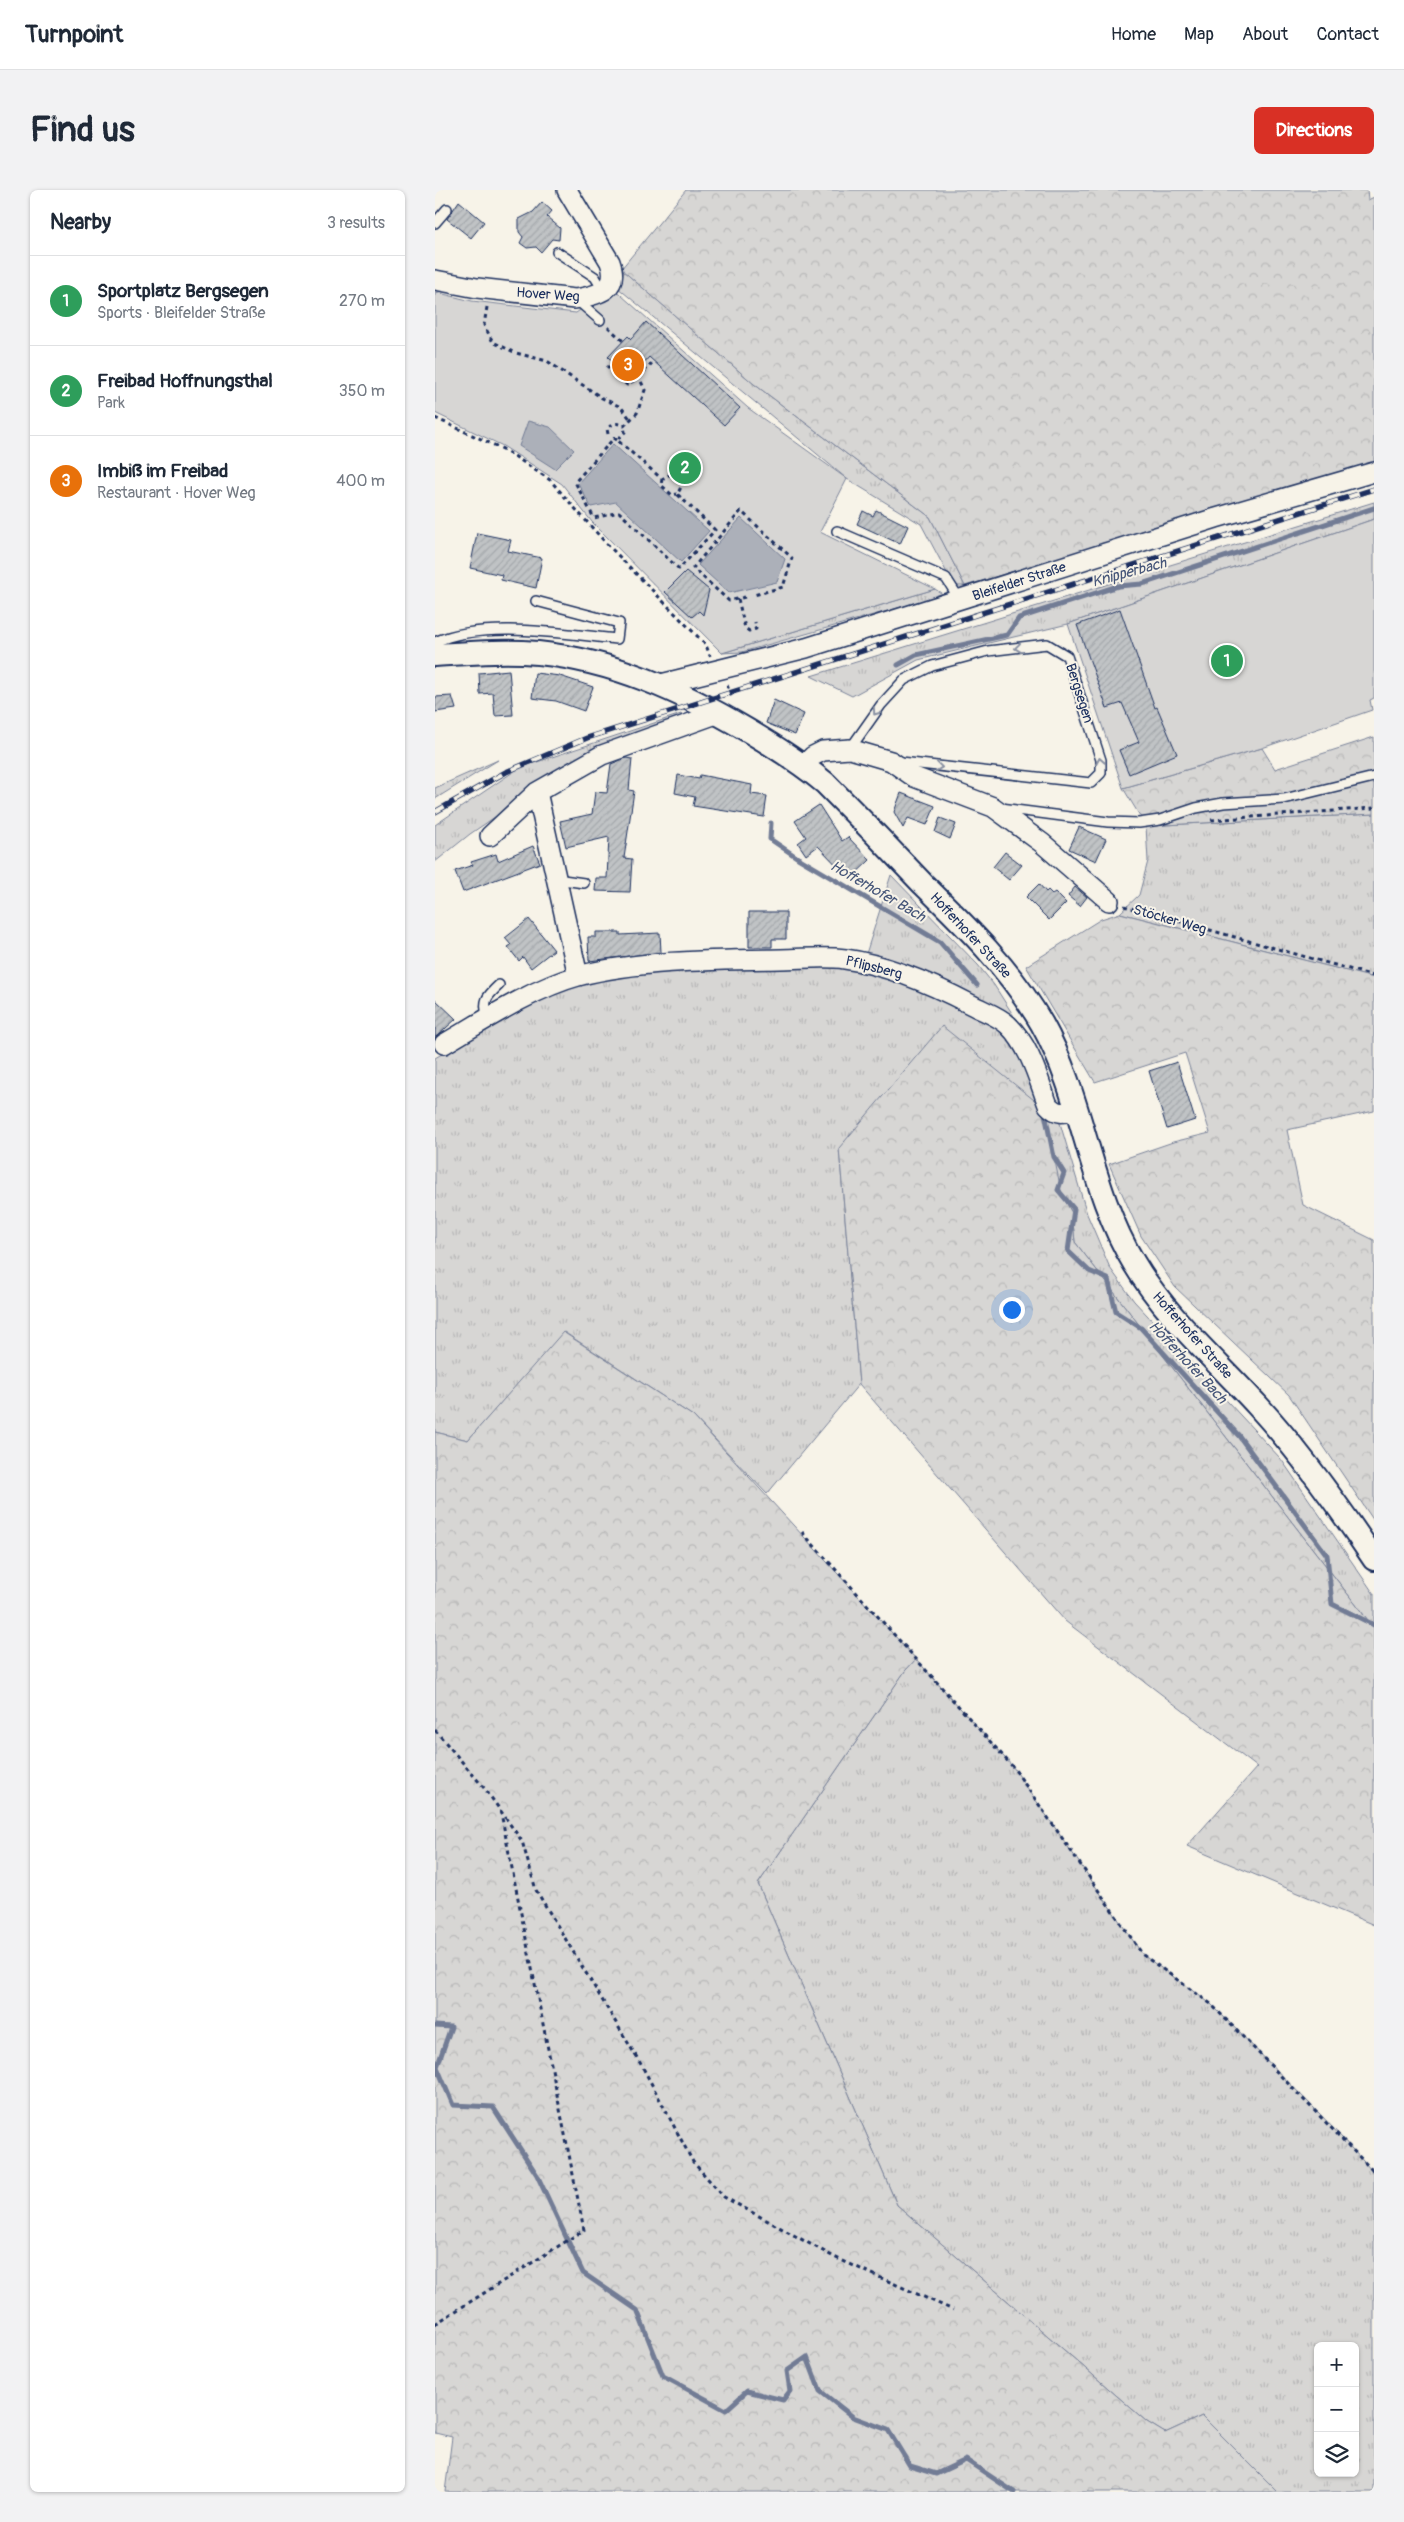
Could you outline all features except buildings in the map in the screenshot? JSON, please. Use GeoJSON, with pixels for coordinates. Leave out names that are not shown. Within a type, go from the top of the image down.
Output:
{"type":"FeatureCollection","features":[{"type":"Feature","properties":{"kind":"street"},"geometry":{"type":"LineString","coordinates":[[567,190],[614,274],[611,284],[603,290]]}},
{"type":"Feature","properties":{"kind":"street","name":"Hover Weg"},"geometry":{"type":"LineString","coordinates":[[435,280],[477,288],[575,298],[591,296],[603,290]]}},
{"type":"Feature","properties":{"kind":"street","name":"Bleifelder Straße"},"geometry":{"type":"LineString","coordinates":[[661,684],[715,669],[806,648],[1216,518],[1374,472]]}},
{"type":"Feature","properties":{"kind":"street","name":"Hofferhofer Straße"},"geometry":{"type":"LineString","coordinates":[[435,655],[507,651],[539,653],[609,666],[726,706],[804,765],[846,804],[982,942],[1016,984],[1042,1024],[1060,1063],[1105,1206],[1118,1235],[1137,1269],[1183,1329],[1289,1440],[1311,1468],[1374,1559]]}},
{"type":"Feature","properties":{"kind":"street"},"geometry":{"type":"LineString","coordinates":[[490,836],[537,792],[602,755],[726,706]]}},
{"type":"Feature","properties":{"kind":"street","name":"Bergsegen"},"geometry":{"type":"LineString","coordinates":[[804,765],[813,756],[823,751],[850,749],[891,761],[914,777],[993,807]]}},
{"type":"Feature","properties":{"kind":"street"},"geometry":{"type":"LineString","coordinates":[[537,792],[578,976]]}},
{"type":"Feature","properties":{"kind":"street"},"geometry":{"type":"LineString","coordinates":[[993,807],[1042,843],[1109,901]]}},
{"type":"Feature","properties":{"kind":"street","name":"Pflipsberg"},"geometry":{"type":"LineString","coordinates":[[444,1044],[488,1018],[552,986],[578,976],[654,965],[734,960],[843,958],[877,965],[909,976],[955,996],[1007,1024],[1027,1050],[1048,1105],[1053,1111],[1061,1113],[1075,1110]]}},
{"type":"Feature","properties":{"kind":"lane"},"geometry":{"type":"LineString","coordinates":[[435,223],[447,209]]}},
{"type":"Feature","properties":{"kind":"lane"},"geometry":{"type":"LineString","coordinates":[[557,252],[595,277],[603,290]]}},
{"type":"Feature","properties":{"kind":"lane"},"geometry":{"type":"LineString","coordinates":[[575,298],[600,320]]}},
{"type":"Feature","properties":{"kind":"lane"},"geometry":{"type":"LineString","coordinates":[[837,531],[947,578],[960,600]]}},
{"type":"Feature","properties":{"kind":"lane"},"geometry":{"type":"LineString","coordinates":[[435,642],[447,636],[513,629],[617,639],[619,623],[536,601]]}},
{"type":"Feature","properties":{"kind":"lane","name":"Bergsegen"},"geometry":{"type":"LineString","coordinates":[[850,749],[881,705],[905,680],[932,666],[988,651],[1047,644],[1067,656],[1101,760],[1101,773],[1091,783],[891,761]]}},
{"type":"Feature","properties":{"kind":"lane","name":"Bergsegen"},"geometry":{"type":"LineString","coordinates":[[993,807],[1108,822],[1139,823],[1160,820],[1196,808],[1223,802],[1284,798],[1374,777]]}},
{"type":"Feature","properties":{"kind":"lane"},"geometry":{"type":"LineString","coordinates":[[556,879],[584,883]]}},
{"type":"Feature","properties":{"kind":"lane"},"geometry":{"type":"LineString","coordinates":[[488,1018],[484,1006],[486,997],[499,985]]}},
{"type":"Feature","properties":{"kind":"path"},"geometry":{"type":"LineString","coordinates":[[487,305],[484,325],[493,342],[516,354],[547,361],[603,398],[621,407],[631,420]]}},
{"type":"Feature","properties":{"kind":"path"},"geometry":{"type":"LineString","coordinates":[[600,320],[623,341]]}},
{"type":"Feature","properties":{"kind":"path"},"geometry":{"type":"LineString","coordinates":[[607,366],[627,385],[639,377],[654,361]]}},
{"type":"Feature","properties":{"kind":"path"},"geometry":{"type":"LineString","coordinates":[[624,426],[631,420],[642,402],[645,390],[639,377]]}},
{"type":"Feature","properties":{"kind":"path"},"geometry":{"type":"LineString","coordinates":[[435,418],[505,450],[550,480],[605,541],[706,645],[717,680],[725,678],[726,706]]}},
{"type":"Feature","properties":{"kind":"path"},"geometry":{"type":"LineString","coordinates":[[607,434],[607,429],[612,424],[619,423],[624,426]]}},
{"type":"Feature","properties":{"kind":"path"},"geometry":{"type":"LineString","coordinates":[[617,440],[625,432],[624,426]]}},
{"type":"Feature","properties":{"kind":"path"},"geometry":{"type":"LineString","coordinates":[[662,479],[614,438],[575,482],[594,518],[619,512],[679,569],[715,530],[677,494]]}},
{"type":"Feature","properties":{"kind":"path"},"geometry":{"type":"LineString","coordinates":[[669,475],[678,475],[682,480],[682,488],[677,494],[672,495],[661,485],[662,479],[669,475]]}},
{"type":"Feature","properties":{"kind":"path"},"geometry":{"type":"LineString","coordinates":[[745,597],[729,601],[693,568],[741,512],[792,558],[783,587],[753,595]]}},
{"type":"Feature","properties":{"kind":"path"},"geometry":{"type":"LineString","coordinates":[[698,548],[705,554]]}},
{"type":"Feature","properties":{"kind":"path"},"geometry":{"type":"LineString","coordinates":[[738,599],[745,628],[749,630],[756,629],[755,622]]}},
{"type":"Feature","properties":{"kind":"path"},"geometry":{"type":"LineString","coordinates":[[1207,820],[1374,808]]}},
{"type":"Feature","properties":{"kind":"path","name":"Stöcker Weg"},"geometry":{"type":"LineString","coordinates":[[1109,901],[1374,976]]}},
{"type":"Feature","properties":{"kind":"path"},"geometry":{"type":"LineString","coordinates":[[802,1532],[1013,1767],[1143,1955],[1211,2004],[1374,2172]]}},
{"type":"Feature","properties":{"kind":"path"},"geometry":{"type":"LineString","coordinates":[[435,1730],[485,1789],[522,1841],[535,1890],[641,2066],[693,2162],[724,2197],[834,2257],[953,2310]]}},
{"type":"Feature","properties":{"kind":"path"},"geometry":{"type":"LineString","coordinates":[[435,2324],[584,2230],[500,1811]]}},
{"type":"Feature","properties":{"kind":"green space"},"geometry":{"type":"Polygon","coordinates":[[[686,190],[1367,190],[1368,200],[1374,197],[1374,462],[965,586],[930,517],[754,384],[621,269],[686,190]]]}},
{"type":"Feature","properties":{"kind":"green space"},"geometry":{"type":"Polygon","coordinates":[[[621,269],[754,384],[930,517],[965,586],[954,586],[921,524],[847,479],[617,287],[621,269]]]}},
{"type":"Feature","properties":{"kind":"green space"},"geometry":{"type":"Polygon","coordinates":[[[612,287],[748,408],[847,479],[820,532],[935,589],[722,653],[592,522],[562,484],[503,446],[435,413],[435,292],[472,301],[576,313],[612,287]]]}},
{"type":"Feature","properties":{"kind":"green space"},"geometry":{"type":"Polygon","coordinates":[[[1374,502],[1374,519],[1068,624],[918,660],[852,696],[811,676],[1374,502]]]}},
{"type":"Feature","properties":{"kind":"green space"},"geometry":{"type":"Polygon","coordinates":[[[1374,519],[1374,698],[1370,700],[1372,710],[1262,748],[1123,788],[1068,624],[1374,519]]]}},
{"type":"Feature","properties":{"kind":"green space"},"geometry":{"type":"Polygon","coordinates":[[[935,589],[944,595],[742,652],[722,653],[935,589]]]}},
{"type":"Feature","properties":{"kind":"green space"},"geometry":{"type":"Polygon","coordinates":[[[681,714],[685,721],[593,750],[470,834],[435,862],[435,825],[519,768],[681,714]]]}},
{"type":"Feature","properties":{"kind":"green space"},"geometry":{"type":"Polygon","coordinates":[[[1374,737],[1374,814],[1146,826],[1123,788],[1262,748],[1275,769],[1374,737]]]}},
{"type":"Feature","properties":{"kind":"green space"},"geometry":{"type":"Polygon","coordinates":[[[498,760],[435,799],[435,788],[498,760]]]}},
{"type":"Feature","properties":{"kind":"green space"},"geometry":{"type":"Polygon","coordinates":[[[1374,814],[1374,978],[1120,913],[1139,895],[1148,861],[1146,826],[1374,814]]]}},
{"type":"Feature","properties":{"kind":"green space"},"geometry":{"type":"Polygon","coordinates":[[[891,875],[978,965],[994,985],[1017,1021],[865,957],[891,875]]]}},
{"type":"Feature","properties":{"kind":"green space"},"geometry":{"type":"Polygon","coordinates":[[[1120,913],[1374,978],[1374,1111],[1287,1130],[1303,1205],[1374,1240],[1374,1521],[1289,1395],[1175,1287],[1141,1236],[1109,1164],[1173,1142],[1210,1133],[1185,1053],[1095,1082],[1026,966],[1101,919],[1120,913]]]}},
{"type":"Feature","properties":{"kind":"green space"},"geometry":{"type":"Polygon","coordinates":[[[734,964],[876,968],[1002,1026],[1055,1120],[1060,1123],[1087,1214],[1110,1268],[1134,1301],[1281,1459],[1374,1594],[1374,1628],[1075,1242],[1072,1213],[1062,1195],[1056,1172],[839,1148],[859,1384],[767,1494],[693,1416],[564,1332],[468,1440],[435,1432],[435,1058],[512,1013],[575,983],[617,972],[734,964]]]}},
{"type":"Feature","properties":{"kind":"green space"},"geometry":{"type":"Polygon","coordinates":[[[942,1026],[1044,1108],[1062,1195],[1072,1213],[1075,1242],[1374,1628],[1374,1925],[1187,1846],[1257,1767],[1065,1621],[859,1384],[839,1148],[942,1026]]]}},
{"type":"Feature","properties":{"kind":"green space"},"geometry":{"type":"Polygon","coordinates":[[[563,1332],[693,1416],[916,1659],[905,1671],[758,1884],[897,2205],[1147,2422],[1165,2433],[1202,2416],[1278,2492],[445,2492],[452,2437],[435,2433],[435,1432],[468,1440],[563,1332]]]}},
{"type":"Feature","properties":{"kind":"green space"},"geometry":{"type":"Polygon","coordinates":[[[916,1659],[1013,1767],[1143,1955],[1211,2004],[1322,2116],[1374,2173],[1374,2492],[1278,2492],[1202,2416],[1165,2433],[1147,2422],[897,2205],[758,1884],[905,1671],[916,1659]]]}},
{"type":"Feature","properties":{"kind":"shaded area"},"geometry":{"type":"Polygon","coordinates":[[[528,421],[550,427],[574,450],[555,469],[519,446],[528,421]]]}},
{"type":"Feature","properties":{"kind":"shaded area"},"geometry":{"type":"Polygon","coordinates":[[[613,444],[709,531],[681,562],[616,502],[591,507],[578,483],[613,444]]]}},
{"type":"Feature","properties":{"kind":"shaded area"},"geometry":{"type":"Polygon","coordinates":[[[741,518],[785,559],[777,582],[729,593],[698,565],[741,518]]]}},
{"type":"Feature","properties":{"kind":"waterway","name":"Knipperbach"},"geometry":{"type":"LineString","coordinates":[[898,665],[916,655],[1007,635],[1019,618],[1118,586],[1142,584],[1374,508]]}},
{"type":"Feature","properties":{"kind":"waterway","name":"Hofferhofer Bach"},"geometry":{"type":"LineString","coordinates":[[771,823],[770,839],[798,858],[940,942],[977,985]]}},
{"type":"Feature","properties":{"kind":"waterway","name":"Hofferhofer Bach"},"geometry":{"type":"LineString","coordinates":[[1044,1109],[1054,1157],[1064,1173],[1058,1190],[1074,1209],[1068,1251],[1089,1271],[1108,1279],[1116,1312],[1141,1328],[1239,1436],[1327,1555],[1332,1604],[1374,1625]]}},
{"type":"Feature","properties":{"kind":"waterway"},"geometry":{"type":"LineString","coordinates":[[435,2026],[451,2027],[437,2067],[453,2105],[493,2107],[537,2175],[583,2273],[637,2310],[663,2376],[726,2410],[747,2391],[783,2400],[790,2391],[787,2371],[807,2357],[820,2391],[853,2417],[888,2430],[910,2466],[936,2474],[966,2460],[1014,2492]]}},
{"type":"Feature","properties":{"kind":"railway"},"geometry":{"type":"LineString","coordinates":[[435,812],[506,772],[587,738],[1374,489]]}},
{"type":"Feature","properties":{"kind":"place","name":"Imbiß im Freibad"},"geometry":{"type":"Point","coordinates":[628,365]}},
{"type":"Feature","properties":{"kind":"place","name":"Freibad Hoffnungsthal"},"geometry":{"type":"Point","coordinates":[685,468]}},
{"type":"Feature","properties":{"kind":"place","name":"Sportplatz Bergsegen"},"geometry":{"type":"Point","coordinates":[1227,661]}}]}
